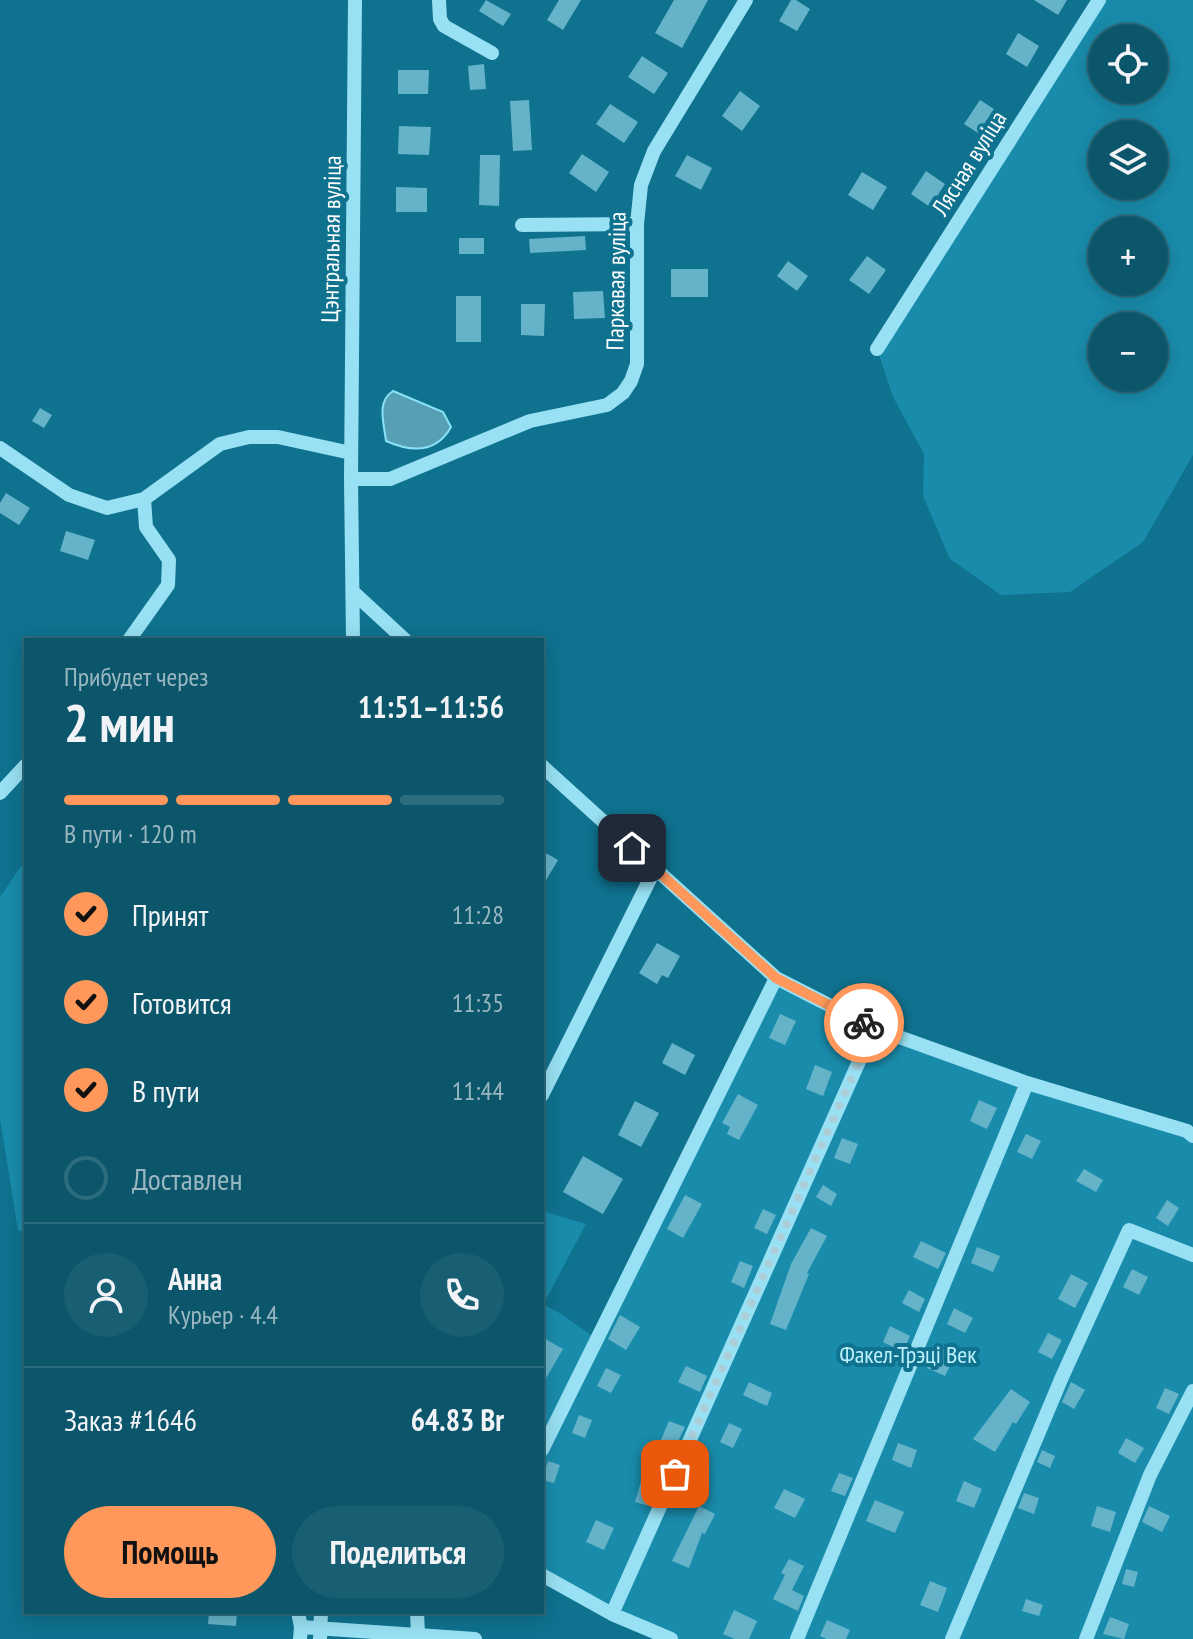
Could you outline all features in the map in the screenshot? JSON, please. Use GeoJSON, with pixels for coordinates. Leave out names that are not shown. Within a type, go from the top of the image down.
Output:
{"type":"FeatureCollection","features":[{"type":"Feature","properties":{"kind":"street","name":"Цэнтральная вуліца"},"geometry":{"type":"LineString","coordinates":[[353,638],[351,453],[355,0]]}},
{"type":"Feature","properties":{"kind":"street"},"geometry":{"type":"LineString","coordinates":[[439,0],[440,19],[444,26],[492,53]]}},
{"type":"Feature","properties":{"kind":"street","name":"Паркавая вуліца"},"geometry":{"type":"LineString","coordinates":[[351,479],[390,479],[530,421],[607,405],[623,393],[637,364],[637,224],[641,185],[654,151],[746,0]]}},
{"type":"Feature","properties":{"kind":"street","name":"Лясная вуліца"},"geometry":{"type":"LineString","coordinates":[[877,349],[1099,0]]}},
{"type":"Feature","properties":{"kind":"street"},"geometry":{"type":"LineString","coordinates":[[522,225],[637,224]]}},
{"type":"Feature","properties":{"kind":"street"},"geometry":{"type":"LineString","coordinates":[[0,448],[69,495],[107,508],[144,499],[220,444],[249,437],[278,437],[351,453]]}},
{"type":"Feature","properties":{"kind":"street"},"geometry":{"type":"LineString","coordinates":[[130,638],[168,585],[169,560],[146,527],[144,499]]}},
{"type":"Feature","properties":{"kind":"street"},"geometry":{"type":"LineString","coordinates":[[353,592],[403,638]]}},
{"type":"Feature","properties":{"kind":"street"},"geometry":{"type":"LineString","coordinates":[[0,793],[24,767]]}},
{"type":"Feature","properties":{"kind":"street"},"geometry":{"type":"LineString","coordinates":[[544,768],[776,978],[874,1028],[1027,1083],[1187,1131],[1193,1136]]}},
{"type":"Feature","properties":{"kind":"street"},"geometry":{"type":"LineString","coordinates":[[544,1091],[655,869]]}},
{"type":"Feature","properties":{"kind":"street"},"geometry":{"type":"LineString","coordinates":[[544,1446],[776,978]]}},
{"type":"Feature","properties":{"kind":"street"},"geometry":{"type":"LineString","coordinates":[[612,1614],[874,1028]]}},
{"type":"Feature","properties":{"kind":"street"},"geometry":{"type":"LineString","coordinates":[[797,1639],[1027,1083]]}},
{"type":"Feature","properties":{"kind":"street"},"geometry":{"type":"LineString","coordinates":[[952,1639],[1062,1377],[1129,1230],[1193,1255]]}},
{"type":"Feature","properties":{"kind":"street"},"geometry":{"type":"LineString","coordinates":[[1086,1639],[1150,1475],[1193,1391]]}},
{"type":"Feature","properties":{"kind":"street"},"geometry":{"type":"LineString","coordinates":[[544,1576],[612,1614],[671,1639]]}},
{"type":"Feature","properties":{"kind":"street"},"geometry":{"type":"LineString","coordinates":[[417,1614],[418,1635]]}},
{"type":"Feature","properties":{"kind":"street"},"geometry":{"type":"LineString","coordinates":[[300,1626],[320,1633],[475,1639]]}},
{"type":"Feature","properties":{"kind":"green space"},"geometry":{"type":"Polygon","coordinates":[[[1099,0],[1193,0],[1193,455],[1143,542],[1070,592],[1001,595],[950,559],[923,496],[924,454],[893,397],[877,349],[1099,0]]]}},
{"type":"Feature","properties":{"kind":"green space"},"geometry":{"type":"Polygon","coordinates":[[[24,862],[24,1233],[18,1230],[0,1119],[0,897],[24,862]]]}},
{"type":"Feature","properties":{"kind":"green space","name":"Факел-Трэці Век"},"geometry":{"type":"Polygon","coordinates":[[[776,978],[874,1028],[1193,1136],[1193,1639],[671,1639],[544,1576],[544,1305],[597,1339],[776,978]]]}},
{"type":"Feature","properties":{"kind":"green space"},"geometry":{"type":"Polygon","coordinates":[[[544,1212],[586,1224],[544,1301],[544,1212]]]}},
{"type":"Feature","properties":{"kind":"shaded area"},"geometry":{"type":"Polygon","coordinates":[[[393,391],[443,412],[451,427],[445,436],[430,446],[414,449],[386,441],[383,407],[393,391]]]}},
{"type":"Feature","properties":{"kind":"building"},"geometry":{"type":"Polygon","coordinates":[[[486,0],[511,14],[503,26],[479,11],[486,0]]]}},
{"type":"Feature","properties":{"kind":"building"},"geometry":{"type":"Polygon","coordinates":[[[559,0],[581,0],[563,30],[547,20],[559,0]]]}},
{"type":"Feature","properties":{"kind":"building"},"geometry":{"type":"Polygon","coordinates":[[[674,0],[708,0],[682,48],[655,33],[674,0]]]}},
{"type":"Feature","properties":{"kind":"building"},"geometry":{"type":"Polygon","coordinates":[[[791,0],[810,9],[797,31],[779,21],[791,0]]]}},
{"type":"Feature","properties":{"kind":"building"},"geometry":{"type":"Polygon","coordinates":[[[1034,0],[1067,0],[1058,15],[1034,0]]]}},
{"type":"Feature","properties":{"kind":"building"},"geometry":{"type":"Polygon","coordinates":[[[1018,33],[1039,46],[1027,67],[1006,54],[1018,33]]]}},
{"type":"Feature","properties":{"kind":"building"},"geometry":{"type":"Polygon","coordinates":[[[642,56],[668,73],[654,94],[628,77],[642,56]]]}},
{"type":"Feature","properties":{"kind":"building"},"geometry":{"type":"Polygon","coordinates":[[[484,64],[486,89],[470,90],[468,66],[484,64]]]}},
{"type":"Feature","properties":{"kind":"building"},"geometry":{"type":"Polygon","coordinates":[[[398,70],[429,70],[428,94],[398,94],[398,70]]]}},
{"type":"Feature","properties":{"kind":"building"},"geometry":{"type":"Polygon","coordinates":[[[740,91],[760,106],[742,131],[722,116],[740,91]]]}},
{"type":"Feature","properties":{"kind":"building"},"geometry":{"type":"Polygon","coordinates":[[[529,100],[532,150],[513,151],[510,101],[529,100]]]}},
{"type":"Feature","properties":{"kind":"building"},"geometry":{"type":"Polygon","coordinates":[[[980,100],[994,109],[978,133],[964,124],[980,100]]]}},
{"type":"Feature","properties":{"kind":"building"},"geometry":{"type":"Polygon","coordinates":[[[610,104],[638,122],[624,143],[596,124],[610,104]]]}},
{"type":"Feature","properties":{"kind":"building"},"geometry":{"type":"Polygon","coordinates":[[[399,126],[431,127],[429,155],[398,154],[399,126]]]}},
{"type":"Feature","properties":{"kind":"building"},"geometry":{"type":"Polygon","coordinates":[[[582,154],[609,172],[596,192],[569,173],[582,154]]]}},
{"type":"Feature","properties":{"kind":"building"},"geometry":{"type":"Polygon","coordinates":[[[480,155],[500,155],[499,206],[479,205],[480,155]]]}},
{"type":"Feature","properties":{"kind":"building"},"geometry":{"type":"Polygon","coordinates":[[[687,155],[712,168],[701,190],[675,176],[687,155]]]}},
{"type":"Feature","properties":{"kind":"building"},"geometry":{"type":"Polygon","coordinates":[[[926,171],[945,184],[930,207],[911,194],[926,171]]]}},
{"type":"Feature","properties":{"kind":"building"},"geometry":{"type":"Polygon","coordinates":[[[862,172],[887,187],[873,210],[848,195],[862,172]]]}},
{"type":"Feature","properties":{"kind":"building"},"geometry":{"type":"Polygon","coordinates":[[[396,187],[427,188],[427,212],[396,212],[396,187]]]}},
{"type":"Feature","properties":{"kind":"building"},"geometry":{"type":"Polygon","coordinates":[[[585,236],[586,250],[530,253],[529,239],[585,236]]]}},
{"type":"Feature","properties":{"kind":"building"},"geometry":{"type":"Polygon","coordinates":[[[459,238],[484,238],[484,254],[459,254],[459,238]]]}},
{"type":"Feature","properties":{"kind":"building"},"geometry":{"type":"Polygon","coordinates":[[[867,256],[886,270],[869,294],[849,280],[867,256]]]}},
{"type":"Feature","properties":{"kind":"building"},"geometry":{"type":"Polygon","coordinates":[[[788,261],[808,276],[797,291],[777,276],[788,261]]]}},
{"type":"Feature","properties":{"kind":"building"},"geometry":{"type":"Polygon","coordinates":[[[671,269],[708,269],[708,297],[671,297],[671,269]]]}},
{"type":"Feature","properties":{"kind":"building"},"geometry":{"type":"Polygon","coordinates":[[[603,291],[605,318],[574,319],[573,292],[603,291]]]}},
{"type":"Feature","properties":{"kind":"building"},"geometry":{"type":"Polygon","coordinates":[[[456,296],[481,296],[481,342],[456,342],[456,296]]]}},
{"type":"Feature","properties":{"kind":"building"},"geometry":{"type":"Polygon","coordinates":[[[521,304],[545,304],[544,336],[521,335],[521,304]]]}},
{"type":"Feature","properties":{"kind":"building"},"geometry":{"type":"Polygon","coordinates":[[[40,408],[52,415],[44,428],[32,421],[40,408]]]}},
{"type":"Feature","properties":{"kind":"building"},"geometry":{"type":"Polygon","coordinates":[[[6,493],[30,508],[19,525],[0,513],[0,503],[6,493]]]}},
{"type":"Feature","properties":{"kind":"building"},"geometry":{"type":"Polygon","coordinates":[[[66,531],[95,540],[88,560],[60,551],[66,531]]]}},
{"type":"Feature","properties":{"kind":"building"},"geometry":{"type":"Polygon","coordinates":[[[544,852],[558,860],[544,884],[544,852]]]}},
{"type":"Feature","properties":{"kind":"building"},"geometry":{"type":"Polygon","coordinates":[[[657,943],[680,956],[668,978],[662,975],[657,984],[639,973],[657,943]]]}},
{"type":"Feature","properties":{"kind":"building"},"geometry":{"type":"Polygon","coordinates":[[[780,1014],[796,1021],[785,1045],[769,1038],[780,1014]]]}},
{"type":"Feature","properties":{"kind":"building"},"geometry":{"type":"Polygon","coordinates":[[[672,1043],[695,1055],[685,1075],[662,1063],[672,1043]]]}},
{"type":"Feature","properties":{"kind":"building"},"geometry":{"type":"Polygon","coordinates":[[[815,1065],[832,1072],[823,1096],[806,1089],[815,1065]]]}},
{"type":"Feature","properties":{"kind":"building"},"geometry":{"type":"Polygon","coordinates":[[[738,1094],[758,1105],[739,1140],[727,1134],[730,1127],[722,1123],[738,1094]]]}},
{"type":"Feature","properties":{"kind":"building"},"geometry":{"type":"Polygon","coordinates":[[[979,1100],[997,1108],[987,1129],[970,1121],[979,1100]]]}},
{"type":"Feature","properties":{"kind":"building"},"geometry":{"type":"Polygon","coordinates":[[[635,1101],[659,1113],[641,1147],[618,1135],[635,1101]]]}},
{"type":"Feature","properties":{"kind":"building"},"geometry":{"type":"Polygon","coordinates":[[[1026,1134],[1041,1141],[1032,1159],[1017,1152],[1026,1134]]]}},
{"type":"Feature","properties":{"kind":"building"},"geometry":{"type":"Polygon","coordinates":[[[842,1138],[858,1144],[850,1164],[834,1158],[842,1138]]]}},
{"type":"Feature","properties":{"kind":"building"},"geometry":{"type":"Polygon","coordinates":[[[583,1156],[623,1179],[603,1214],[563,1192],[583,1156]]]}},
{"type":"Feature","properties":{"kind":"building"},"geometry":{"type":"Polygon","coordinates":[[[1084,1169],[1103,1180],[1096,1192],[1076,1181],[1084,1169]]]}},
{"type":"Feature","properties":{"kind":"building"},"geometry":{"type":"Polygon","coordinates":[[[823,1185],[837,1194],[831,1206],[816,1197],[823,1185]]]}},
{"type":"Feature","properties":{"kind":"building"},"geometry":{"type":"Polygon","coordinates":[[[685,1195],[702,1204],[683,1238],[667,1229],[685,1195]]]}},
{"type":"Feature","properties":{"kind":"building"},"geometry":{"type":"Polygon","coordinates":[[[1167,1200],[1179,1208],[1168,1226],[1156,1218],[1167,1200]]]}},
{"type":"Feature","properties":{"kind":"building"},"geometry":{"type":"Polygon","coordinates":[[[763,1209],[776,1215],[767,1234],[754,1228],[763,1209]]]}},
{"type":"Feature","properties":{"kind":"building"},"geometry":{"type":"Polygon","coordinates":[[[811,1228],[827,1236],[807,1273],[786,1330],[770,1324],[791,1264],[811,1228]]]}},
{"type":"Feature","properties":{"kind":"building"},"geometry":{"type":"Polygon","coordinates":[[[921,1241],[946,1253],[938,1269],[913,1257],[921,1241]]]}},
{"type":"Feature","properties":{"kind":"building"},"geometry":{"type":"Polygon","coordinates":[[[977,1247],[1000,1256],[993,1272],[971,1263],[977,1247]]]}},
{"type":"Feature","properties":{"kind":"building"},"geometry":{"type":"Polygon","coordinates":[[[740,1261],[753,1266],[744,1288],[731,1282],[740,1261]]]}},
{"type":"Feature","properties":{"kind":"building"},"geometry":{"type":"Polygon","coordinates":[[[1132,1269],[1148,1277],[1139,1295],[1123,1287],[1132,1269]]]}},
{"type":"Feature","properties":{"kind":"building"},"geometry":{"type":"Polygon","coordinates":[[[1071,1274],[1088,1283],[1075,1308],[1058,1299],[1071,1274]]]}},
{"type":"Feature","properties":{"kind":"building"},"geometry":{"type":"Polygon","coordinates":[[[909,1290],[925,1299],[919,1312],[902,1303],[909,1290]]]}},
{"type":"Feature","properties":{"kind":"building"},"geometry":{"type":"Polygon","coordinates":[[[954,1308],[973,1318],[965,1333],[947,1324],[954,1308]]]}},
{"type":"Feature","properties":{"kind":"building"},"geometry":{"type":"Polygon","coordinates":[[[620,1315],[640,1327],[626,1350],[608,1339],[620,1315]]]}},
{"type":"Feature","properties":{"kind":"building"},"geometry":{"type":"Polygon","coordinates":[[[890,1326],[910,1336],[903,1352],[883,1342],[890,1326]]]}},
{"type":"Feature","properties":{"kind":"building"},"geometry":{"type":"Polygon","coordinates":[[[1048,1333],[1062,1340],[1052,1359],[1038,1352],[1048,1333]]]}},
{"type":"Feature","properties":{"kind":"building"},"geometry":{"type":"Polygon","coordinates":[[[544,1338],[563,1349],[544,1382],[544,1338]]]}},
{"type":"Feature","properties":{"kind":"building"},"geometry":{"type":"Polygon","coordinates":[[[937,1346],[956,1354],[945,1376],[927,1368],[937,1346]]]}},
{"type":"Feature","properties":{"kind":"building"},"geometry":{"type":"Polygon","coordinates":[[[686,1366],[707,1376],[700,1392],[678,1382],[686,1366]]]}},
{"type":"Feature","properties":{"kind":"building"},"geometry":{"type":"Polygon","coordinates":[[[606,1368],[621,1375],[611,1393],[597,1386],[606,1368]]]}},
{"type":"Feature","properties":{"kind":"building"},"geometry":{"type":"Polygon","coordinates":[[[749,1382],[772,1393],[767,1406],[743,1395],[749,1382]]]}},
{"type":"Feature","properties":{"kind":"building"},"geometry":{"type":"Polygon","coordinates":[[[1071,1382],[1085,1390],[1074,1409],[1062,1402],[1071,1382]]]}},
{"type":"Feature","properties":{"kind":"building"},"geometry":{"type":"Polygon","coordinates":[[[1165,1388],[1179,1394],[1169,1414],[1156,1408],[1165,1388]]]}},
{"type":"Feature","properties":{"kind":"building"},"geometry":{"type":"Polygon","coordinates":[[[1011,1389],[1030,1402],[1016,1424],[1013,1422],[995,1452],[973,1439],[1011,1389]]]}},
{"type":"Feature","properties":{"kind":"building"},"geometry":{"type":"Polygon","coordinates":[[[579,1415],[592,1420],[585,1438],[572,1433],[579,1415]]]}},
{"type":"Feature","properties":{"kind":"building"},"geometry":{"type":"Polygon","coordinates":[[[669,1421],[685,1427],[675,1448],[660,1442],[669,1421]]]}},
{"type":"Feature","properties":{"kind":"building"},"geometry":{"type":"Polygon","coordinates":[[[729,1423],[742,1429],[733,1448],[720,1442],[729,1423]]]}},
{"type":"Feature","properties":{"kind":"building"},"geometry":{"type":"Polygon","coordinates":[[[1126,1438],[1144,1448],[1135,1463],[1118,1453],[1126,1438]]]}},
{"type":"Feature","properties":{"kind":"building"},"geometry":{"type":"Polygon","coordinates":[[[898,1443],[917,1450],[911,1468],[892,1460],[898,1443]]]}},
{"type":"Feature","properties":{"kind":"building"},"geometry":{"type":"Polygon","coordinates":[[[1042,1450],[1055,1456],[1050,1468],[1037,1462],[1042,1450]]]}},
{"type":"Feature","properties":{"kind":"building"},"geometry":{"type":"Polygon","coordinates":[[[548,1461],[560,1465],[554,1483],[544,1480],[548,1461]]]}},
{"type":"Feature","properties":{"kind":"building"},"geometry":{"type":"Polygon","coordinates":[[[839,1473],[853,1478],[845,1496],[831,1491],[839,1473]]]}},
{"type":"Feature","properties":{"kind":"building"},"geometry":{"type":"Polygon","coordinates":[[[642,1478],[660,1483],[649,1506],[635,1502],[642,1478]]]}},
{"type":"Feature","properties":{"kind":"building"},"geometry":{"type":"Polygon","coordinates":[[[964,1481],[982,1489],[974,1508],[956,1501],[964,1481]]]}},
{"type":"Feature","properties":{"kind":"building"},"geometry":{"type":"Polygon","coordinates":[[[784,1489],[805,1499],[795,1518],[774,1508],[784,1489]]]}},
{"type":"Feature","properties":{"kind":"building"},"geometry":{"type":"Polygon","coordinates":[[[1024,1493],[1039,1498],[1034,1514],[1018,1508],[1024,1493]]]}},
{"type":"Feature","properties":{"kind":"building"},"geometry":{"type":"Polygon","coordinates":[[[875,1500],[904,1512],[895,1533],[866,1521],[875,1500]]]}},
{"type":"Feature","properties":{"kind":"building"},"geometry":{"type":"Polygon","coordinates":[[[699,1506],[715,1514],[705,1534],[702,1533],[689,1568],[672,1561],[699,1506]]]}},
{"type":"Feature","properties":{"kind":"building"},"geometry":{"type":"Polygon","coordinates":[[[1097,1506],[1116,1512],[1110,1532],[1091,1526],[1097,1506]]]}},
{"type":"Feature","properties":{"kind":"building"},"geometry":{"type":"Polygon","coordinates":[[[1149,1506],[1170,1516],[1162,1532],[1142,1522],[1149,1506]]]}},
{"type":"Feature","properties":{"kind":"building"},"geometry":{"type":"Polygon","coordinates":[[[596,1520],[614,1528],[604,1550],[586,1542],[596,1520]]]}},
{"type":"Feature","properties":{"kind":"building"},"geometry":{"type":"Polygon","coordinates":[[[789,1559],[804,1566],[792,1590],[804,1596],[798,1611],[773,1599],[789,1559]]]}},
{"type":"Feature","properties":{"kind":"building"},"geometry":{"type":"Polygon","coordinates":[[[1126,1569],[1138,1572],[1134,1587],[1122,1584],[1126,1569]]]}},
{"type":"Feature","properties":{"kind":"building"},"geometry":{"type":"Polygon","coordinates":[[[930,1581],[947,1588],[938,1612],[920,1605],[930,1581]]]}},
{"type":"Feature","properties":{"kind":"building"},"geometry":{"type":"Polygon","coordinates":[[[1026,1599],[1043,1605],[1039,1616],[1022,1611],[1026,1599]]]}},
{"type":"Feature","properties":{"kind":"building"},"geometry":{"type":"Polygon","coordinates":[[[734,1610],[757,1621],[749,1639],[735,1639],[723,1634],[734,1610]]]}},
{"type":"Feature","properties":{"kind":"building"},"geometry":{"type":"Polygon","coordinates":[[[209,1614],[237,1614],[236,1626],[208,1624],[209,1614]]]}},
{"type":"Feature","properties":{"kind":"building"},"geometry":{"type":"Polygon","coordinates":[[[1110,1617],[1129,1624],[1124,1639],[1103,1634],[1110,1617]]]}},
{"type":"Feature","properties":{"kind":"building"},"geometry":{"type":"Polygon","coordinates":[[[827,1620],[850,1630],[846,1639],[820,1636],[827,1620]]]}},
{"type":"Feature","properties":{"kind":"way so far"},"geometry":{"type":"LineString","coordinates":[[675,1474],[874,1028],[864,1023]]}},
{"type":"Feature","properties":{"kind":"route"},"geometry":{"type":"LineString","coordinates":[[632,848],[776,978],[864,1023]]}}]}
